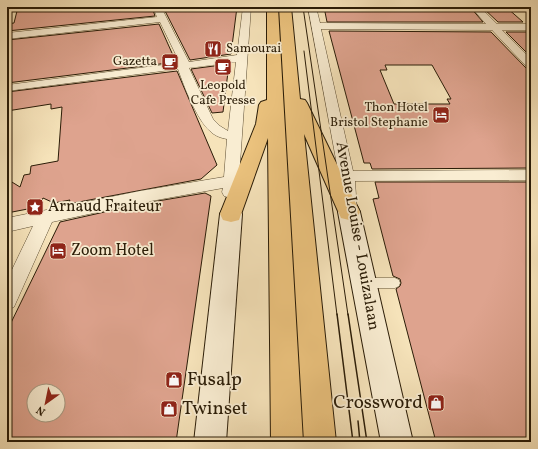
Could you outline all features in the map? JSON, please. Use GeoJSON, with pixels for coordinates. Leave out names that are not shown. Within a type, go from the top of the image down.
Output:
{"type":"FeatureCollection","features":[{"type":"Feature","properties":{"kind":"highway"},"geometry":{"type":"LineString","coordinates":[[262,7],[273,31]]}},
{"type":"Feature","properties":{"kind":"highway"},"geometry":{"type":"LineString","coordinates":[[272,7],[273,31],[283,88],[320,442]]}},
{"type":"Feature","properties":{"kind":"highway"},"geometry":{"type":"LineString","coordinates":[[287,442],[283,88],[290,10]]}},
{"type":"Feature","properties":{"kind":"highway"},"geometry":{"type":"LineString","coordinates":[[283,88],[326,164],[349,212]]}},
{"type":"Feature","properties":{"kind":"highway"},"geometry":{"type":"LineString","coordinates":[[231,214],[264,124],[267,103],[283,88]]}},
{"type":"Feature","properties":{"kind":"main road","name":"Avenue Louise - Louizalaan"},"geometry":{"type":"LineString","coordinates":[[349,212],[397,442]]}},
{"type":"Feature","properties":{"kind":"main road"},"geometry":{"type":"LineString","coordinates":[[210,442],[231,214]]}},
{"type":"Feature","properties":{"kind":"street"},"geometry":{"type":"LineString","coordinates":[[157,7],[183,59],[184,70],[207,120],[215,129],[223,134],[234,136]]}},
{"type":"Feature","properties":{"kind":"street"},"geometry":{"type":"LineString","coordinates":[[231,214],[230,181],[247,7]]}},
{"type":"Feature","properties":{"kind":"street","name":"Avenue Louise - Louizalaan"},"geometry":{"type":"LineString","coordinates":[[312,7],[347,176],[349,212]]}},
{"type":"Feature","properties":{"kind":"street"},"geometry":{"type":"LineString","coordinates":[[475,7],[531,65]]}},
{"type":"Feature","properties":{"kind":"street"},"geometry":{"type":"LineString","coordinates":[[7,36],[162,19]]}},
{"type":"Feature","properties":{"kind":"street"},"geometry":{"type":"LineString","coordinates":[[317,26],[531,27]]}},
{"type":"Feature","properties":{"kind":"street"},"geometry":{"type":"LineString","coordinates":[[7,88],[242,58]]}},
{"type":"Feature","properties":{"kind":"street"},"geometry":{"type":"LineString","coordinates":[[347,176],[531,175]]}},
{"type":"Feature","properties":{"kind":"street"},"geometry":{"type":"LineString","coordinates":[[7,225],[140,197],[230,181]]}},
{"type":"Feature","properties":{"kind":"street"},"geometry":{"type":"LineString","coordinates":[[7,301],[46,218]]}},
{"type":"Feature","properties":{"kind":"lane"},"geometry":{"type":"LineString","coordinates":[[365,283],[395,283]]}},
{"type":"Feature","properties":{"kind":"building"},"geometry":{"type":"Polygon","coordinates":[[[43,7],[152,7],[155,16],[7,31],[7,24],[14,23],[17,11],[43,7]]]}},
{"type":"Feature","properties":{"kind":"building"},"geometry":{"type":"Polygon","coordinates":[[[163,7],[237,7],[231,54],[190,60],[163,7]]]}},
{"type":"Feature","properties":{"kind":"building"},"geometry":{"type":"Polygon","coordinates":[[[324,7],[470,7],[483,22],[327,22],[324,7]]]}},
{"type":"Feature","properties":{"kind":"building"},"geometry":{"type":"Polygon","coordinates":[[[482,7],[506,7],[523,22],[498,22],[482,7]]]}},
{"type":"Feature","properties":{"kind":"building"},"geometry":{"type":"Polygon","coordinates":[[[159,24],[176,62],[7,83],[7,40],[159,24]]]}},
{"type":"Feature","properties":{"kind":"building"},"geometry":{"type":"Polygon","coordinates":[[[329,31],[491,32],[526,68],[531,69],[531,168],[372,169],[370,163],[364,163],[329,31]],[[385,65],[387,70],[380,70],[394,104],[450,104],[447,99],[451,99],[432,65],[385,65]]]}},
{"type":"Feature","properties":{"kind":"building"},"geometry":{"type":"Polygon","coordinates":[[[506,32],[531,32],[531,57],[506,32]]]}},
{"type":"Feature","properties":{"kind":"building"},"geometry":{"type":"Polygon","coordinates":[[[229,64],[223,112],[212,113],[191,69],[229,64]]]}},
{"type":"Feature","properties":{"kind":"building"},"geometry":{"type":"Polygon","coordinates":[[[177,71],[217,165],[201,179],[68,204],[70,200],[54,203],[43,198],[38,207],[7,213],[7,179],[20,187],[24,175],[30,174],[31,166],[58,161],[62,107],[51,109],[51,104],[7,111],[7,92],[177,71]]]}},
{"type":"Feature","properties":{"kind":"building"},"geometry":{"type":"Polygon","coordinates":[[[375,182],[531,182],[531,442],[436,442],[396,289],[400,286],[400,279],[393,276],[373,199],[379,198],[375,182]]]}},
{"type":"Feature","properties":{"kind":"building"},"geometry":{"type":"Polygon","coordinates":[[[205,193],[211,196],[176,442],[81,442],[82,439],[23,440],[22,442],[7,442],[7,331],[60,222],[140,204],[205,193]]]}},
{"type":"Feature","properties":{"kind":"tram line"},"geometry":{"type":"LineString","coordinates":[[303,7],[348,315]]}},
{"type":"Feature","properties":{"kind":"tram line"},"geometry":{"type":"LineString","coordinates":[[304,51],[337,315]]}},
{"type":"Feature","properties":{"kind":"tram line"},"geometry":{"type":"LineString","coordinates":[[337,314],[353,442]]}},
{"type":"Feature","properties":{"kind":"tram line"},"geometry":{"type":"LineString","coordinates":[[348,314],[367,442]]}},
{"type":"Feature","properties":{"kind":"tram line"},"geometry":{"type":"LineString","coordinates":[[358,421],[360,442]]}},
{"type":"Feature","properties":{"kind":"place","name":"Samourai"},"geometry":{"type":"Point","coordinates":[213,49]}},
{"type":"Feature","properties":{"kind":"place","name":"Gazetta"},"geometry":{"type":"Point","coordinates":[170,62]}},
{"type":"Feature","properties":{"kind":"place","name":"Leopold Cafe Presse"},"geometry":{"type":"Point","coordinates":[223,67]}},
{"type":"Feature","properties":{"kind":"place","name":"Thon Hotel Bristol Stephanie"},"geometry":{"type":"Point","coordinates":[441,115]}},
{"type":"Feature","properties":{"kind":"place","name":"Arnaud Fraiteur"},"geometry":{"type":"Point","coordinates":[35,207]}},
{"type":"Feature","properties":{"kind":"place","name":"Zoom Hotel"},"geometry":{"type":"Point","coordinates":[58,251]}},
{"type":"Feature","properties":{"kind":"place","name":"Fusalp"},"geometry":{"type":"Point","coordinates":[174,380]}},
{"type":"Feature","properties":{"kind":"place","name":"Crossword"},"geometry":{"type":"Point","coordinates":[436,403]}},
{"type":"Feature","properties":{"kind":"place","name":"Twinset"},"geometry":{"type":"Point","coordinates":[169,409]}}]}
